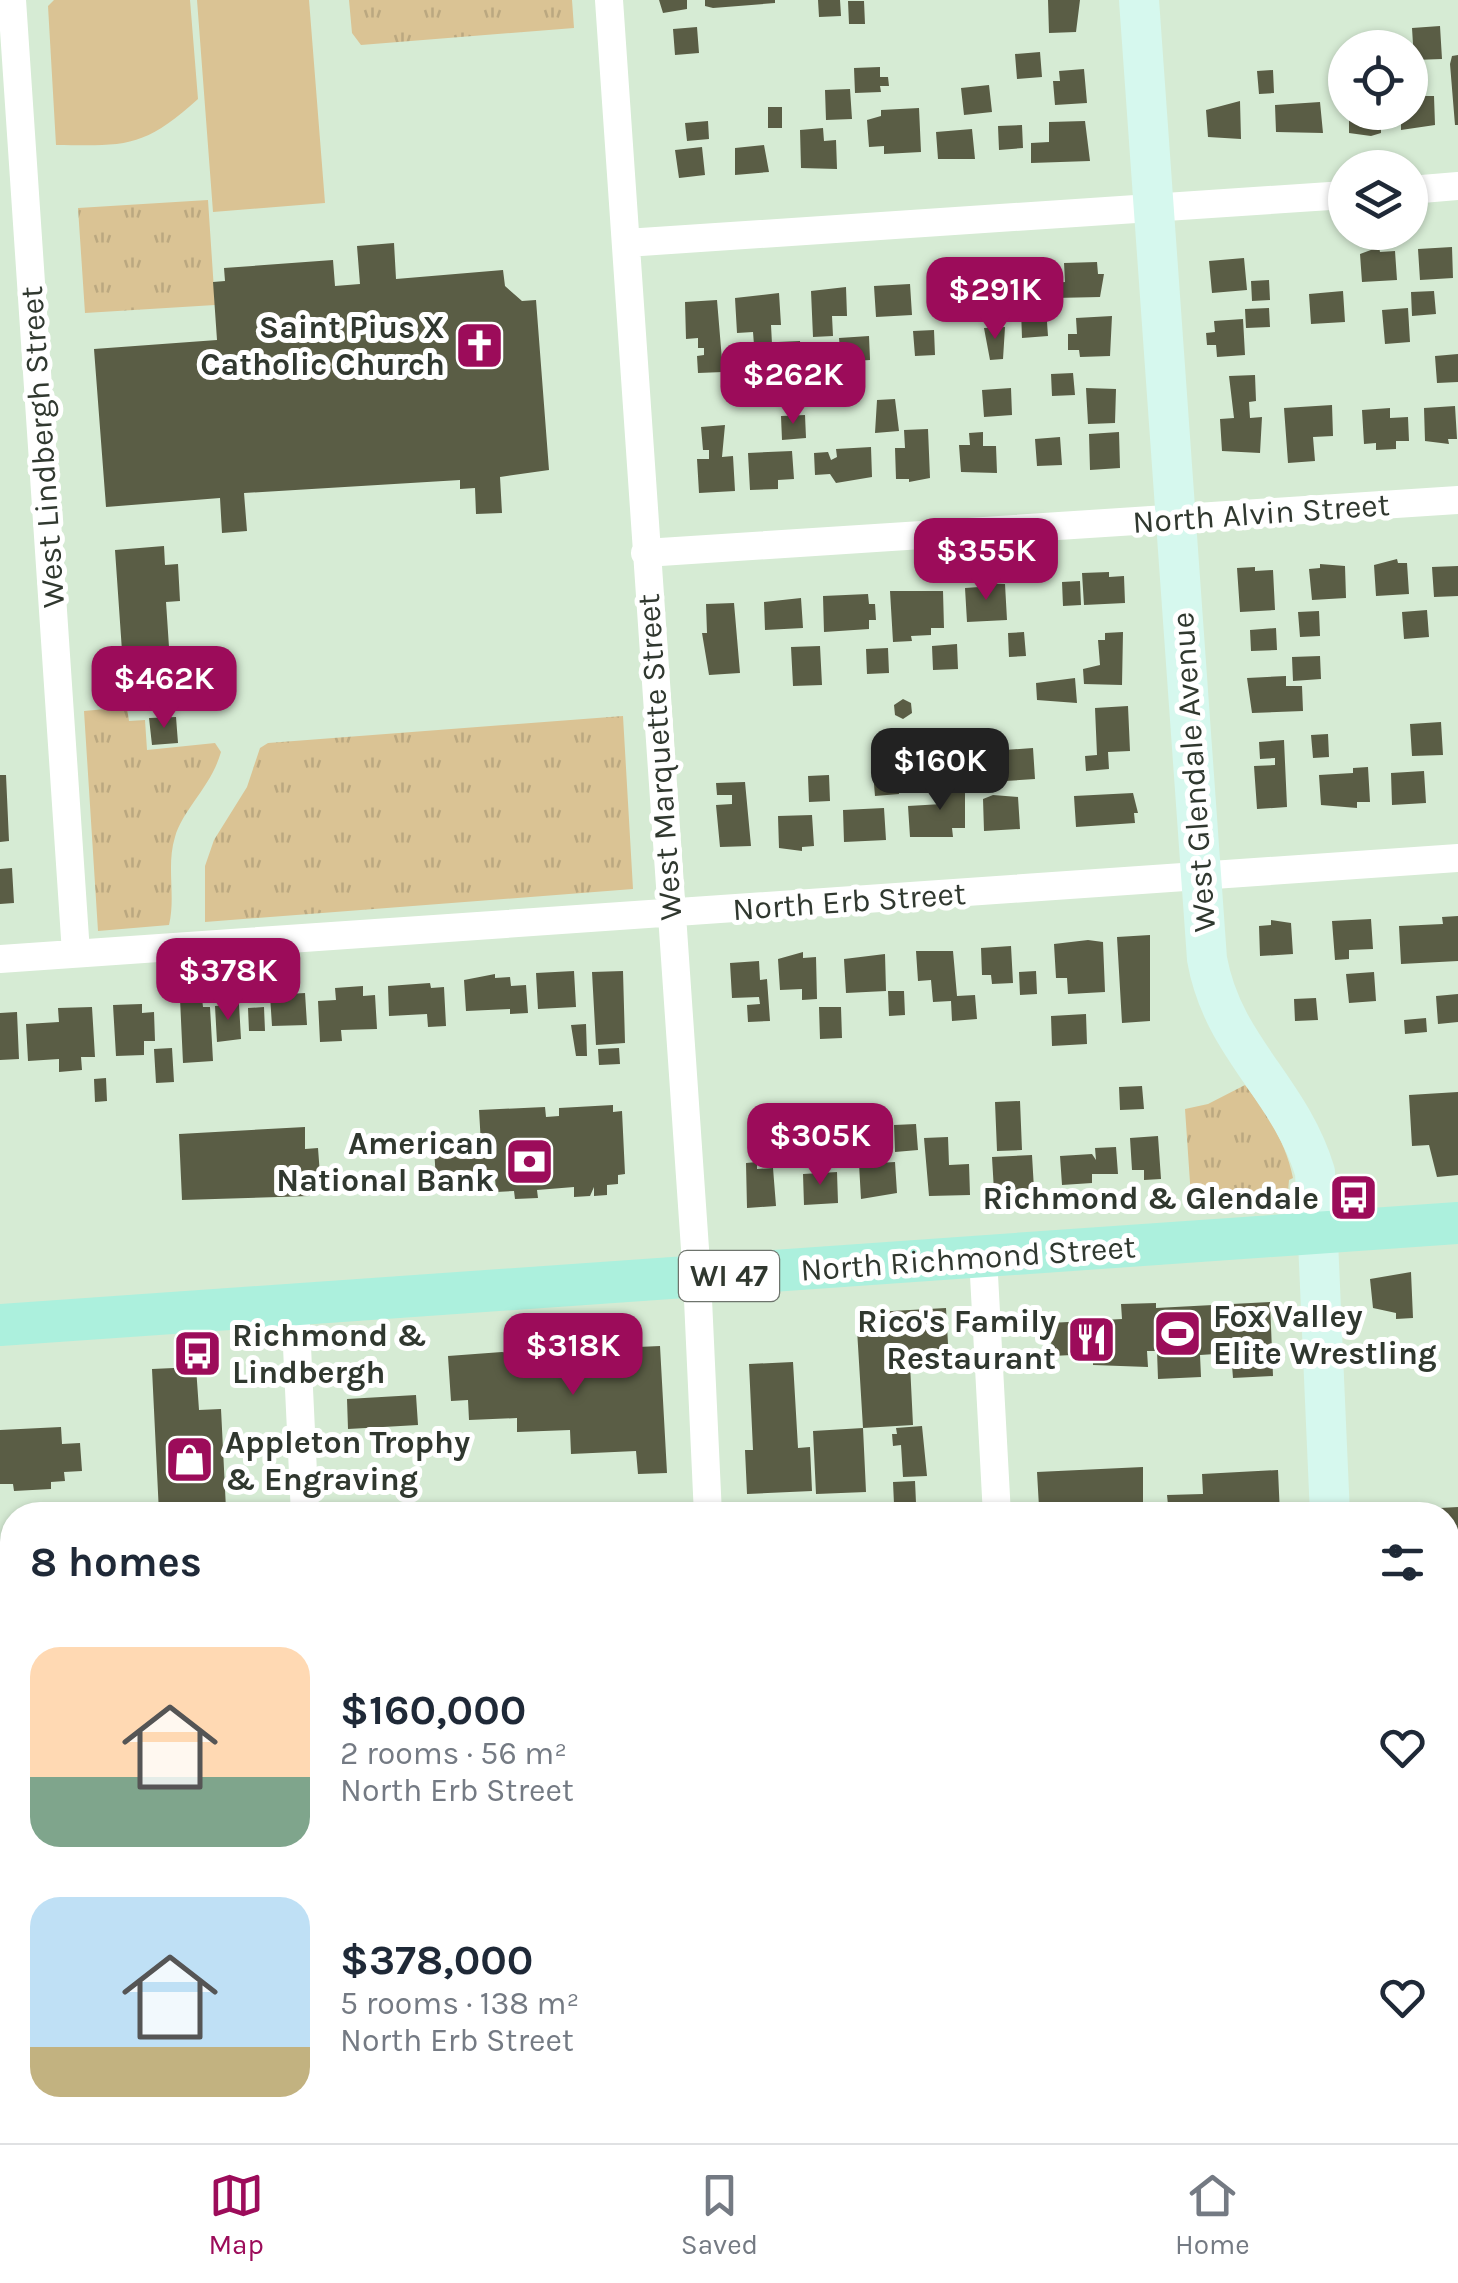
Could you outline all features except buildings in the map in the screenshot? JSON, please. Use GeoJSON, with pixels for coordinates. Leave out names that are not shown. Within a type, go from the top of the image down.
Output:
{"type":"FeatureCollection","features":[{"type":"Feature","properties":{"kind":"main road","name":"North Richmond Street"},"geometry":{"type":"LineString","coordinates":[[0,1326],[1458,1223]]}},
{"type":"Feature","properties":{"kind":"street","name":"West Lindbergh Street"},"geometry":{"type":"LineString","coordinates":[[12,0],[76,953]]}},
{"type":"Feature","properties":{"kind":"street","name":"West Marquette Street"},"geometry":{"type":"LineString","coordinates":[[609,0],[697,1278],[707,1502]]}},
{"type":"Feature","properties":{"kind":"street","name":"West Glendale Avenue"},"geometry":{"type":"LineString","coordinates":[[1139,0],[1212,986],[1232,1035],[1281,1097],[1303,1137],[1314,1172],[1329,1502]]}},
{"type":"Feature","properties":{"kind":"street"},"geometry":{"type":"LineString","coordinates":[[1428,188],[1458,186]]}},
{"type":"Feature","properties":{"kind":"street"},"geometry":{"type":"LineString","coordinates":[[626,243],[1328,196]]}},
{"type":"Feature","properties":{"kind":"street","name":"North Alvin Street"},"geometry":{"type":"LineString","coordinates":[[646,553],[1458,500]]}},
{"type":"Feature","properties":{"kind":"street","name":"North Erb Street"},"geometry":{"type":"LineString","coordinates":[[0,959],[1458,858]]}},
{"type":"Feature","properties":{"kind":"street"},"geometry":{"type":"LineString","coordinates":[[984,1257],[995,1502]]}},
{"type":"Feature","properties":{"kind":"street"},"geometry":{"type":"LineString","coordinates":[[296,1305],[305,1502]]}},
{"type":"Feature","properties":{"kind":"green space"},"geometry":{"type":"Polygon","coordinates":[[[54,0],[190,0],[198,99],[163,127],[133,141],[56,145],[48,6],[54,0]]]}},
{"type":"Feature","properties":{"kind":"green space"},"geometry":{"type":"Polygon","coordinates":[[[197,0],[309,0],[325,203],[213,212],[197,0]]]}},
{"type":"Feature","properties":{"kind":"green space"},"geometry":{"type":"Polygon","coordinates":[[[349,0],[572,0],[574,28],[361,45],[352,33],[349,0]]]}},
{"type":"Feature","properties":{"kind":"green space"},"geometry":{"type":"Polygon","coordinates":[[[208,200],[215,305],[85,313],[78,208],[208,200]]]}},
{"type":"Feature","properties":{"kind":"green space"},"geometry":{"type":"Polygon","coordinates":[[[127,707],[129,721],[145,720],[147,750],[215,743],[221,752],[175,837],[169,925],[98,931],[84,711],[127,707]]]}},
{"type":"Feature","properties":{"kind":"green space"},"geometry":{"type":"Polygon","coordinates":[[[623,716],[633,889],[205,922],[205,866],[214,840],[247,787],[260,748],[268,743],[623,716]]]}},
{"type":"Feature","properties":{"kind":"green space"},"geometry":{"type":"Polygon","coordinates":[[[1245,1085],[1286,1153],[1293,1178],[1289,1180],[1288,1192],[1274,1206],[1192,1212],[1185,1109],[1208,1104],[1245,1085]]]}},
{"type":"Feature","properties":{"kind":"place","name":"Saint Pius X Catholic Church"},"geometry":{"type":"Point","coordinates":[480,345]}},
{"type":"Feature","properties":{"kind":"place","name":"American National Bank"},"geometry":{"type":"Point","coordinates":[529,1161]}},
{"type":"Feature","properties":{"kind":"place","name":"Richmond & Glendale"},"geometry":{"type":"Point","coordinates":[1354,1198]}},
{"type":"Feature","properties":{"kind":"place","name":"Fox Valley Elite Wrestling"},"geometry":{"type":"Point","coordinates":[1178,1334]}},
{"type":"Feature","properties":{"kind":"place","name":"Rico's Family Restaurant"},"geometry":{"type":"Point","coordinates":[1091,1339]}},
{"type":"Feature","properties":{"kind":"place","name":"Richmond & Lindbergh"},"geometry":{"type":"Point","coordinates":[197,1353]}},
{"type":"Feature","properties":{"kind":"place","name":"Appleton Trophy & Engraving"},"geometry":{"type":"Point","coordinates":[190,1460]}}]}
